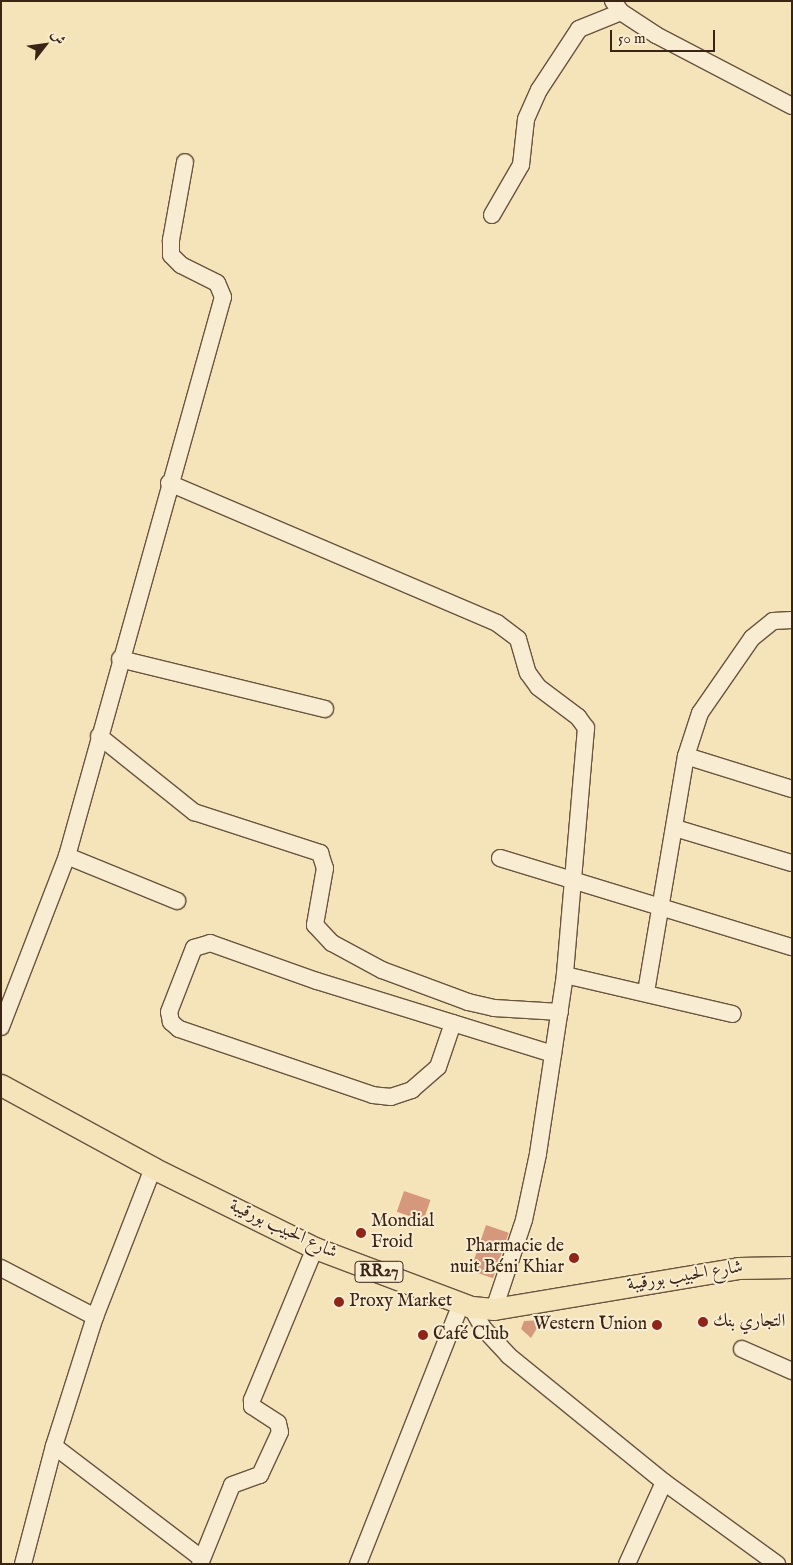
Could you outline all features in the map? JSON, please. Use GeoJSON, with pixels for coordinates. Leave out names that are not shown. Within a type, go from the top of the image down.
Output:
{"type":"FeatureCollection","features":[{"type":"Feature","properties":{"kind":"main road","name":"شارع الحبيب بورقيبة"},"geometry":{"type":"LineString","coordinates":[[2,1088],[154,1168],[316,1248],[466,1305],[494,1309],[738,1268],[792,1267]]}},
{"type":"Feature","properties":{"kind":"street"},"geometry":{"type":"LineString","coordinates":[[492,215],[521,165],[526,119],[544,82],[579,28],[617,6],[670,43],[792,106]]}},
{"type":"Feature","properties":{"kind":"street"},"geometry":{"type":"LineString","coordinates":[[1,1027],[67,856],[120,659],[223,293],[217,283],[181,265],[172,255],[170,240],[185,162]]}},
{"type":"Feature","properties":{"kind":"street"},"geometry":{"type":"LineString","coordinates":[[169,483],[485,617],[515,635],[532,680],[578,717],[586,728],[571,877],[565,975],[534,1179],[494,1309]]}},
{"type":"Feature","properties":{"kind":"street"},"geometry":{"type":"LineString","coordinates":[[646,992],[659,906],[686,756],[710,695],[752,638],[773,621],[792,620]]}},
{"type":"Feature","properties":{"kind":"street"},"geometry":{"type":"LineString","coordinates":[[120,659],[325,710]]}},
{"type":"Feature","properties":{"kind":"street"},"geometry":{"type":"LineString","coordinates":[[99,736],[194,812],[320,853],[325,868],[315,925],[339,947],[382,970],[481,1006],[560,1012]]}},
{"type":"Feature","properties":{"kind":"street"},"geometry":{"type":"LineString","coordinates":[[686,756],[792,789]]}},
{"type":"Feature","properties":{"kind":"street"},"geometry":{"type":"LineString","coordinates":[[674,828],[792,863]]}},
{"type":"Feature","properties":{"kind":"street"},"geometry":{"type":"LineString","coordinates":[[67,856],[177,901]]}},
{"type":"Feature","properties":{"kind":"street"},"geometry":{"type":"LineString","coordinates":[[500,858],[571,877],[792,947]]}},
{"type":"Feature","properties":{"kind":"street"},"geometry":{"type":"LineString","coordinates":[[453,1023],[438,1068],[412,1090],[391,1097],[357,1090],[179,1029],[170,1022],[169,1012],[194,948],[203,943],[553,1054]]}},
{"type":"Feature","properties":{"kind":"street"},"geometry":{"type":"LineString","coordinates":[[565,975],[646,992],[733,1014]]}},
{"type":"Feature","properties":{"kind":"street"},"geometry":{"type":"LineString","coordinates":[[23,1564],[54,1446],[95,1317],[154,1168]]}},
{"type":"Feature","properties":{"kind":"street"},"geometry":{"type":"LineString","coordinates":[[54,1446],[200,1561],[232,1485],[260,1474],[280,1432],[278,1423],[251,1404],[316,1248]]}},
{"type":"Feature","properties":{"kind":"street"},"geometry":{"type":"LineString","coordinates":[[1,1268],[95,1317]]}},
{"type":"Feature","properties":{"kind":"street"},"geometry":{"type":"LineString","coordinates":[[466,1305],[483,1328],[509,1356],[664,1482],[777,1564]]}},
{"type":"Feature","properties":{"kind":"street"},"geometry":{"type":"LineString","coordinates":[[358,1564],[466,1305]]}},
{"type":"Feature","properties":{"kind":"street"},"geometry":{"type":"LineString","coordinates":[[742,1350],[792,1371]]}},
{"type":"Feature","properties":{"kind":"street"},"geometry":{"type":"LineString","coordinates":[[627,1564],[664,1482]]}},
{"type":"Feature","properties":{"kind":"building"},"geometry":{"type":"Polygon","coordinates":[[[404,1191],[430,1200],[423,1221],[397,1212],[404,1191]]]}},
{"type":"Feature","properties":{"kind":"building"},"geometry":{"type":"Polygon","coordinates":[[[486,1225],[509,1233],[493,1278],[470,1270],[486,1225]]]}},
{"type":"Feature","properties":{"kind":"building"},"geometry":{"type":"Polygon","coordinates":[[[542,1320],[531,1338],[521,1329],[524,1321],[542,1320]]]}},
{"type":"Feature","properties":{"kind":"place","name":"Mondial Froid"},"geometry":{"type":"Point","coordinates":[361,1233]}},
{"type":"Feature","properties":{"kind":"place","name":"Pharmacie de nuit Béni Khiar"},"geometry":{"type":"Point","coordinates":[574,1258]}},
{"type":"Feature","properties":{"kind":"place","name":"Proxy Market"},"geometry":{"type":"Point","coordinates":[339,1302]}},
{"type":"Feature","properties":{"kind":"place","name":"التجاري بنك"},"geometry":{"type":"Point","coordinates":[703,1322]}},
{"type":"Feature","properties":{"kind":"place","name":"Western Union"},"geometry":{"type":"Point","coordinates":[657,1325]}},
{"type":"Feature","properties":{"kind":"place","name":"Café Club"},"geometry":{"type":"Point","coordinates":[423,1335]}}]}
